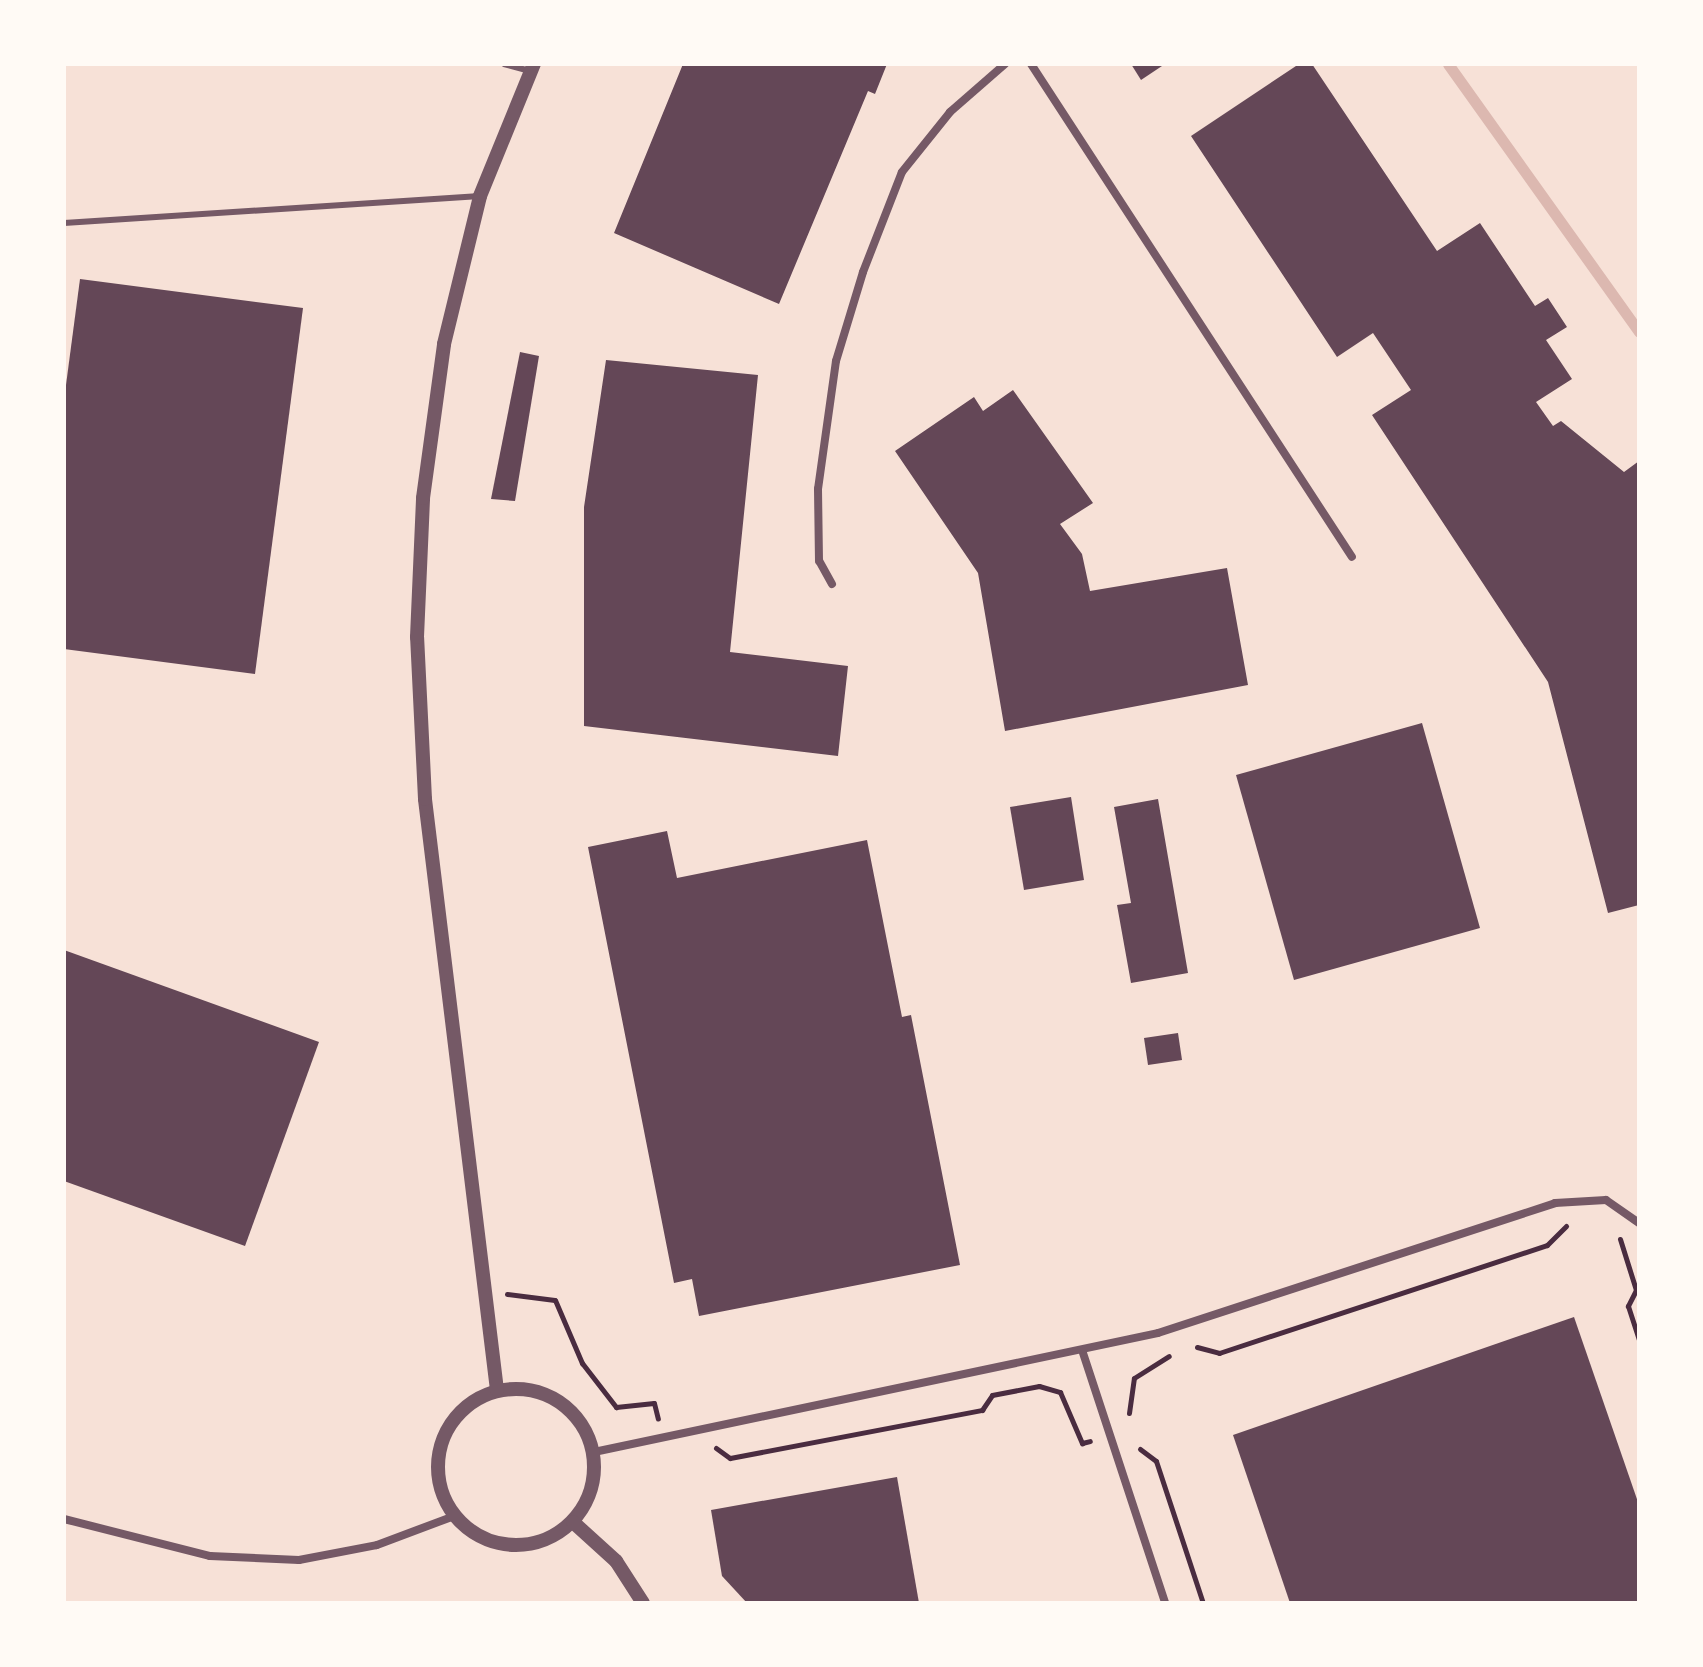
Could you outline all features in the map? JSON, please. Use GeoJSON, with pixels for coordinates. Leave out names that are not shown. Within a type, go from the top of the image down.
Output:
{"type":"FeatureCollection","features":[{"type":"Feature","properties":{"kind":"street"},"geometry":{"type":"LineString","coordinates":[[832,584],[819,561],[818,489],[836,361],[863,272],[902,172],[950,112],[1005,64]]}},
{"type":"Feature","properties":{"kind":"street"},"geometry":{"type":"LineString","coordinates":[[1031,64],[1352,557]]}},
{"type":"Feature","properties":{"kind":"street"},"geometry":{"type":"LineString","coordinates":[[497,1390],[425,799],[417,637],[423,498],[444,344],[480,196],[532,67]]}},
{"type":"Feature","properties":{"kind":"street"},"geometry":{"type":"LineString","coordinates":[[594,1452],[1083,1353],[1555,1203],[1606,1200],[1639,1223]]}},
{"type":"Feature","properties":{"kind":"street"},"geometry":{"type":"LineString","coordinates":[[1083,1353],[1165,1603]]}},
{"type":"Feature","properties":{"kind":"street"},"geometry":{"type":"LineString","coordinates":[[497,1390],[547,1394],[584,1428],[594,1452],[587,1501],[573,1522],[551,1538],[499,1544],[454,1516],[441,1493],[441,1442],[472,1400],[497,1390]]}},
{"type":"Feature","properties":{"kind":"street"},"geometry":{"type":"LineString","coordinates":[[64,1519],[210,1556],[299,1560],[377,1545],[454,1516]]}},
{"type":"Feature","properties":{"kind":"street"},"geometry":{"type":"LineString","coordinates":[[573,1522],[616,1561],[643,1603]]}},
{"type":"Feature","properties":{"kind":"lane"},"geometry":{"type":"LineString","coordinates":[[504,64],[532,67]]}},
{"type":"Feature","properties":{"kind":"lane"},"geometry":{"type":"LineString","coordinates":[[64,223],[480,196]]}},
{"type":"Feature","properties":{"kind":"path"},"geometry":{"type":"LineString","coordinates":[[1190,1349],[1203,1345],[1219,1353],[1532,1250],[1577,1222]]}},
{"type":"Feature","properties":{"kind":"path"},"geometry":{"type":"LineString","coordinates":[[1615,1232],[1636,1290],[1628,1306],[1639,1339]]}},
{"type":"Feature","properties":{"kind":"path"},"geometry":{"type":"LineString","coordinates":[[523,1293],[555,1300],[582,1363],[616,1407],[654,1403],[656,1410]]}},
{"type":"Feature","properties":{"kind":"path"},"geometry":{"type":"LineString","coordinates":[[1133,1429],[1134,1378],[1177,1354]]}},
{"type":"Feature","properties":{"kind":"path"},"geometry":{"type":"LineString","coordinates":[[703,1451],[715,1448],[730,1458],[982,1410],[992,1395],[1039,1386],[1060,1392],[1082,1443],[1089,1441]]}},
{"type":"Feature","properties":{"kind":"path"},"geometry":{"type":"LineString","coordinates":[[1137,1441],[1156,1461],[1203,1603]]}},
{"type":"Feature","properties":{"kind":"building"},"geometry":{"type":"Polygon","coordinates":[[[683,64],[887,64],[875,94],[868,91],[779,304],[614,233],[683,64]]]}},
{"type":"Feature","properties":{"kind":"building"},"geometry":{"type":"Polygon","coordinates":[[[1131,64],[1165,64],[1141,80],[1131,64]]]}},
{"type":"Feature","properties":{"kind":"building"},"geometry":{"type":"Polygon","coordinates":[[[1299,64],[1312,64],[1437,251],[1480,223],[1535,306],[1548,298],[1567,327],[1546,340],[1572,379],[1536,402],[1553,426],[1561,421],[1624,472],[1639,461],[1639,905],[1608,913],[1548,682],[1372,415],[1411,390],[1373,333],[1337,357],[1191,136],[1299,64]]]}},
{"type":"Feature","properties":{"kind":"building"},"geometry":{"type":"Polygon","coordinates":[[[80,279],[303,308],[255,674],[64,649],[64,400],[80,279]]]}},
{"type":"Feature","properties":{"kind":"building"},"geometry":{"type":"Polygon","coordinates":[[[520,352],[539,356],[515,501],[491,499],[520,352]]]}},
{"type":"Feature","properties":{"kind":"building"},"geometry":{"type":"Polygon","coordinates":[[[606,360],[758,375],[730,652],[848,666],[838,756],[584,726],[584,507],[606,360]]]}},
{"type":"Feature","properties":{"kind":"building"},"geometry":{"type":"Polygon","coordinates":[[[1013,390],[1093,503],[1060,524],[1082,554],[1090,591],[1227,568],[1248,685],[1005,731],[978,573],[895,451],[974,397],[983,411],[1013,390]]]}},
{"type":"Feature","properties":{"kind":"building"},"geometry":{"type":"Polygon","coordinates":[[[1422,723],[1480,928],[1294,980],[1236,775],[1422,723]]]}},
{"type":"Feature","properties":{"kind":"building"},"geometry":{"type":"Polygon","coordinates":[[[1071,797],[1084,880],[1024,890],[1010,807],[1071,797]]]}},
{"type":"Feature","properties":{"kind":"building"},"geometry":{"type":"Polygon","coordinates":[[[1158,799],[1188,973],[1131,983],[1117,905],[1131,903],[1114,807],[1158,799]]]}},
{"type":"Feature","properties":{"kind":"building"},"geometry":{"type":"Polygon","coordinates":[[[667,831],[677,878],[867,840],[902,1017],[911,1015],[960,1265],[699,1316],[692,1279],[674,1283],[588,847],[667,831]]]}},
{"type":"Feature","properties":{"kind":"building"},"geometry":{"type":"Polygon","coordinates":[[[64,950],[319,1042],[245,1246],[64,1181],[64,950]]]}},
{"type":"Feature","properties":{"kind":"building"},"geometry":{"type":"Polygon","coordinates":[[[1178,1033],[1182,1060],[1148,1065],[1144,1038],[1178,1033]]]}},
{"type":"Feature","properties":{"kind":"building"},"geometry":{"type":"Polygon","coordinates":[[[1574,1317],[1639,1505],[1639,1603],[1290,1603],[1233,1435],[1574,1317]]]}},
{"type":"Feature","properties":{"kind":"building"},"geometry":{"type":"Polygon","coordinates":[[[897,1477],[919,1603],[747,1603],[722,1576],[711,1510],[897,1477]]]}},
{"type":"Feature","properties":{"kind":"waterway"},"geometry":{"type":"LineString","coordinates":[[1448,64],[1639,332]]}}]}
